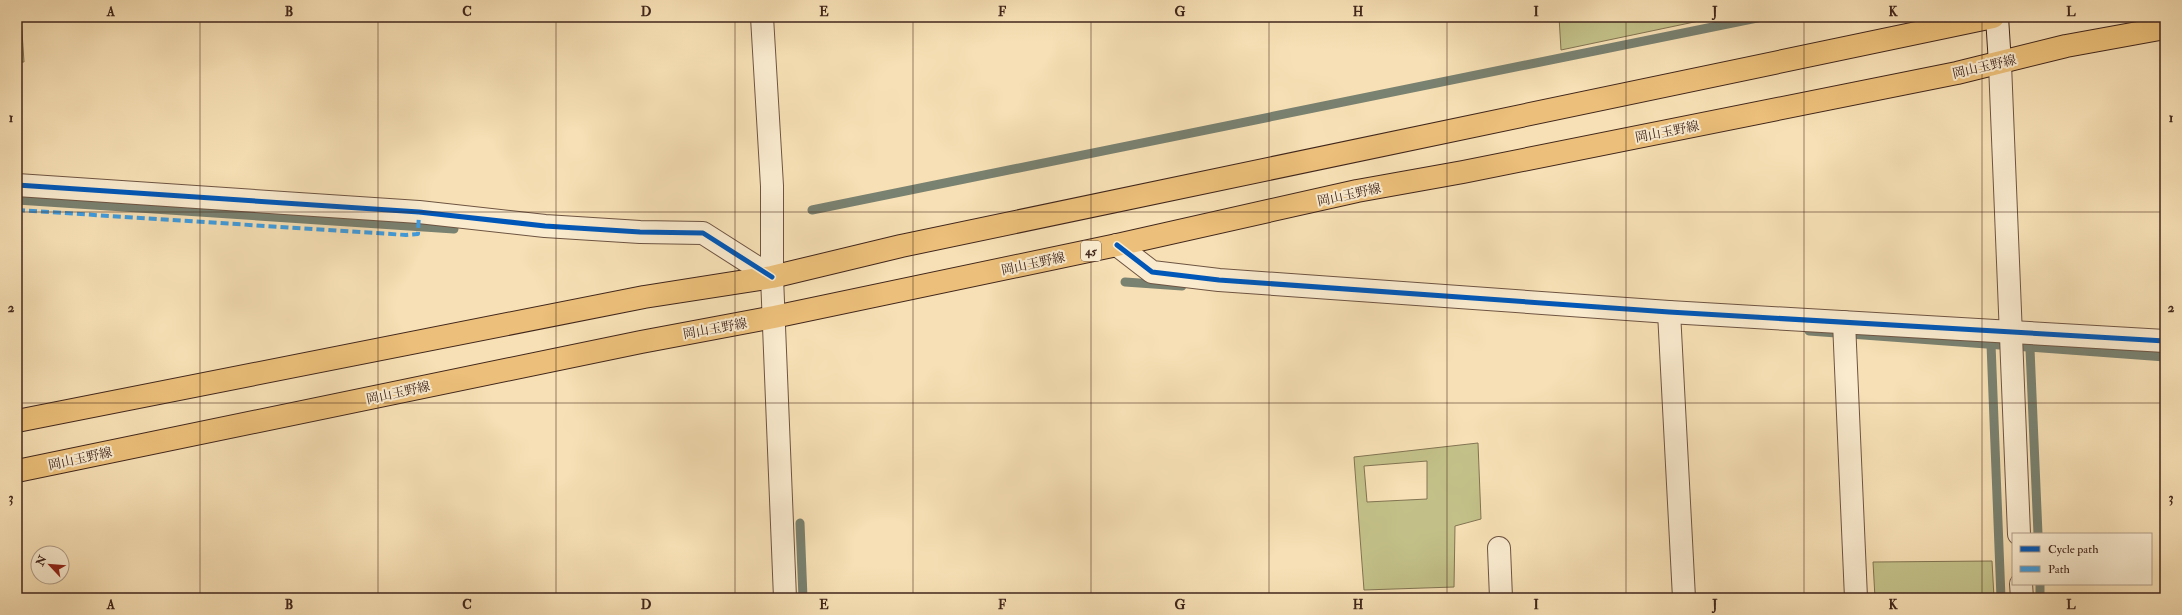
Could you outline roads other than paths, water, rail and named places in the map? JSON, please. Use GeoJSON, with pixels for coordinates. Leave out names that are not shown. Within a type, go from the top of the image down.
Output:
{"type":"FeatureCollection","features":[{"type":"Feature","properties":{"kind":"main road"},"geometry":{"type":"LineString","coordinates":[[17,421],[644,297],[772,278],[901,246],[1993,17]]}},
{"type":"Feature","properties":{"kind":"main road","name":"岡山玉野線"},"geometry":{"type":"LineString","coordinates":[[17,471],[641,342],[774,317],[1117,245],[1357,191],[1471,171],[2000,64],[2066,46],[2165,28]]}},
{"type":"Feature","properties":{"kind":"street"},"geometry":{"type":"LineString","coordinates":[[762,17],[772,186],[772,278],[785,598]]}},
{"type":"Feature","properties":{"kind":"street"},"geometry":{"type":"LineString","coordinates":[[1997,17],[2019,533]]}},
{"type":"Feature","properties":{"kind":"street"},"geometry":{"type":"LineString","coordinates":[[17,185],[419,212],[545,226],[703,233],[772,278]]}},
{"type":"Feature","properties":{"kind":"street"},"geometry":{"type":"LineString","coordinates":[[1117,245],[1152,272],[1219,280],[1845,332],[2011,342],[2165,341]]}},
{"type":"Feature","properties":{"kind":"street"},"geometry":{"type":"LineString","coordinates":[[1670,318],[1684,598]]}},
{"type":"Feature","properties":{"kind":"street"},"geometry":{"type":"LineString","coordinates":[[1845,332],[1856,598]]}},
{"type":"Feature","properties":{"kind":"street"},"geometry":{"type":"LineString","coordinates":[[1499,548],[1501,598]]}},
{"type":"Feature","properties":{"kind":"street"},"geometry":{"type":"LineString","coordinates":[[2021,585],[2022,598]]}},
{"type":"Feature","properties":{"kind":"waterway"},"geometry":{"type":"LineString","coordinates":[[812,210],[1762,17]]}},
{"type":"Feature","properties":{"kind":"waterway"},"geometry":{"type":"LineString","coordinates":[[17,200],[454,229]]}},
{"type":"Feature","properties":{"kind":"waterway"},"geometry":{"type":"LineString","coordinates":[[1125,282],[1182,286]]}},
{"type":"Feature","properties":{"kind":"waterway"},"geometry":{"type":"LineString","coordinates":[[1809,331],[2165,357]]}},
{"type":"Feature","properties":{"kind":"waterway"},"geometry":{"type":"LineString","coordinates":[[1991,344],[2001,598]]}},
{"type":"Feature","properties":{"kind":"waterway"},"geometry":{"type":"LineString","coordinates":[[2030,349],[2038,533]]}},
{"type":"Feature","properties":{"kind":"waterway"},"geometry":{"type":"LineString","coordinates":[[800,523],[803,598]]}},
{"type":"Feature","properties":{"kind":"waterway"},"geometry":{"type":"LineString","coordinates":[[2040,585],[2040,598]]}}]}
